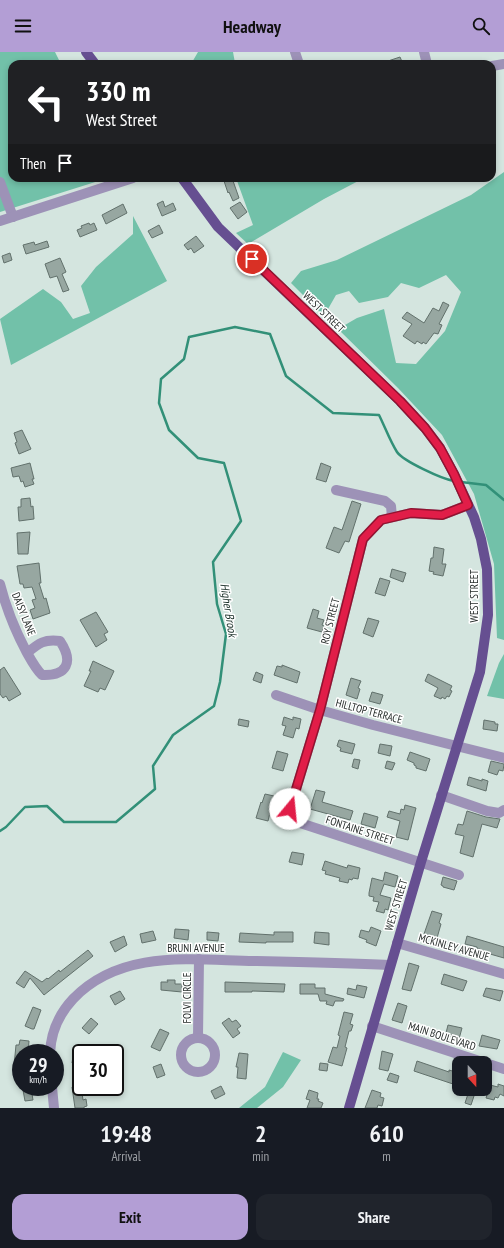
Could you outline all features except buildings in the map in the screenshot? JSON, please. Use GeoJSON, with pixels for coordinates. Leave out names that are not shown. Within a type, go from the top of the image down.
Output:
{"type":"FeatureCollection","features":[{"type":"Feature","properties":{"kind":"main road","name":"WEST STREET"},"geometry":{"type":"LineString","coordinates":[[185,182],[218,227],[400,401],[420,422],[440,448],[460,487],[481,539],[487,569],[488,615],[480,672],[390,965],[349,1108]]}},
{"type":"Feature","properties":{"kind":"street"},"geometry":{"type":"LineString","coordinates":[[0,182],[13,217]]}},
{"type":"Feature","properties":{"kind":"street"},"geometry":{"type":"LineString","coordinates":[[0,221],[121,182]]}},
{"type":"Feature","properties":{"kind":"street"},"geometry":{"type":"LineString","coordinates":[[336,490],[385,501],[391,506],[392,518]]}},
{"type":"Feature","properties":{"kind":"street","name":"ROY STREET"},"geometry":{"type":"LineString","coordinates":[[291,820],[290,809],[320,710],[363,539],[381,520],[411,513],[442,515],[468,505]]}},
{"type":"Feature","properties":{"kind":"street","name":"DAISY LANE"},"geometry":{"type":"LineString","coordinates":[[0,584],[4,601],[19,639],[27,652]]}},
{"type":"Feature","properties":{"kind":"street","name":"HILLTOP TERRACE"},"geometry":{"type":"LineString","coordinates":[[276,696],[320,710],[504,758]]}},
{"type":"Feature","properties":{"kind":"street"},"geometry":{"type":"LineString","coordinates":[[442,795],[499,814],[504,810]]}},
{"type":"Feature","properties":{"kind":"street","name":"FONTAINE STREET"},"geometry":{"type":"LineString","coordinates":[[291,820],[459,875]]}},
{"type":"Feature","properties":{"kind":"street","name":"MCKINLEY AVENUE"},"geometry":{"type":"LineString","coordinates":[[397,943],[504,974]]}},
{"type":"Feature","properties":{"kind":"street","name":"BRUNI AVENUE"},"geometry":{"type":"LineString","coordinates":[[51,1044],[52,1037],[61,1014],[77,995],[95,981],[113,971],[130,965],[164,960],[199,959],[390,965]]}},
{"type":"Feature","properties":{"kind":"street","name":"FOLVI CIRCLE"},"geometry":{"type":"LineString","coordinates":[[198,1037],[199,959]]}},
{"type":"Feature","properties":{"kind":"street","name":"MAIN BOULEVARD"},"geometry":{"type":"LineString","coordinates":[[372,1026],[504,1069]]}},
{"type":"Feature","properties":{"kind":"street"},"geometry":{"type":"LineString","coordinates":[[53,1096],[54,1108]]}},
{"type":"Feature","properties":{"kind":"green space"},"geometry":{"type":"Polygon","coordinates":[[[0,52],[55,52],[59,60],[8,60],[8,182],[95,182],[0,212],[0,52]]]}},
{"type":"Feature","properties":{"kind":"green space"},"geometry":{"type":"Polygon","coordinates":[[[198,52],[233,52],[234,60],[215,60],[193,60],[198,52]]]}},
{"type":"Feature","properties":{"kind":"green space"},"geometry":{"type":"Polygon","coordinates":[[[504,172],[504,640],[497,638],[494,564],[474,494],[442,435],[398,388],[338,329],[357,318],[384,309],[396,363],[416,364],[445,331],[461,292],[446,275],[419,288],[401,283],[388,297],[359,303],[349,291],[336,295],[324,316],[291,283],[301,271],[337,260],[471,195],[490,182],[496,182],[496,178],[504,172]]]}},
{"type":"Feature","properties":{"kind":"green space"},"geometry":{"type":"Polygon","coordinates":[[[237,182],[356,182],[324,199],[248,244],[236,233],[253,225],[237,182]]]}},
{"type":"Feature","properties":{"kind":"green space"},"geometry":{"type":"Polygon","coordinates":[[[133,216],[167,281],[11,365],[0,319],[43,289],[61,302],[73,319],[90,313],[81,286],[96,267],[133,234],[133,216]]]}},
{"type":"Feature","properties":{"kind":"green space"},"geometry":{"type":"Polygon","coordinates":[[[504,654],[504,699],[487,696],[499,663],[504,654]]]}},
{"type":"Feature","properties":{"kind":"green space"},"geometry":{"type":"Polygon","coordinates":[[[283,1052],[301,1060],[283,1087],[257,1108],[239,1108],[265,1087],[283,1052]]]}},
{"type":"Feature","properties":{"kind":"waterway","name":"Higher Brook"},"geometry":{"type":"LineString","coordinates":[[0,831],[6,827],[25,807],[47,806],[64,822],[116,822],[155,789],[153,766],[173,735],[214,706],[220,682],[226,634],[217,604],[213,562],[241,521],[224,463],[198,458],[169,430],[159,403],[161,379],[184,359],[189,337],[235,327],[270,334],[286,376],[333,413],[379,415],[392,443],[401,456],[423,469],[448,480],[454,481]]}},
{"type":"Feature","properties":{"kind":"waterway","name":"Higher Brook"},"geometry":{"type":"LineString","coordinates":[[461,482],[486,485],[504,500]]}},
{"type":"Feature","properties":{"kind":"route"},"geometry":{"type":"LineString","coordinates":[[252,259],[400,401],[425,428],[440,448],[468,505],[442,515],[411,513],[381,520],[363,539],[320,710],[290,809]]}}]}
